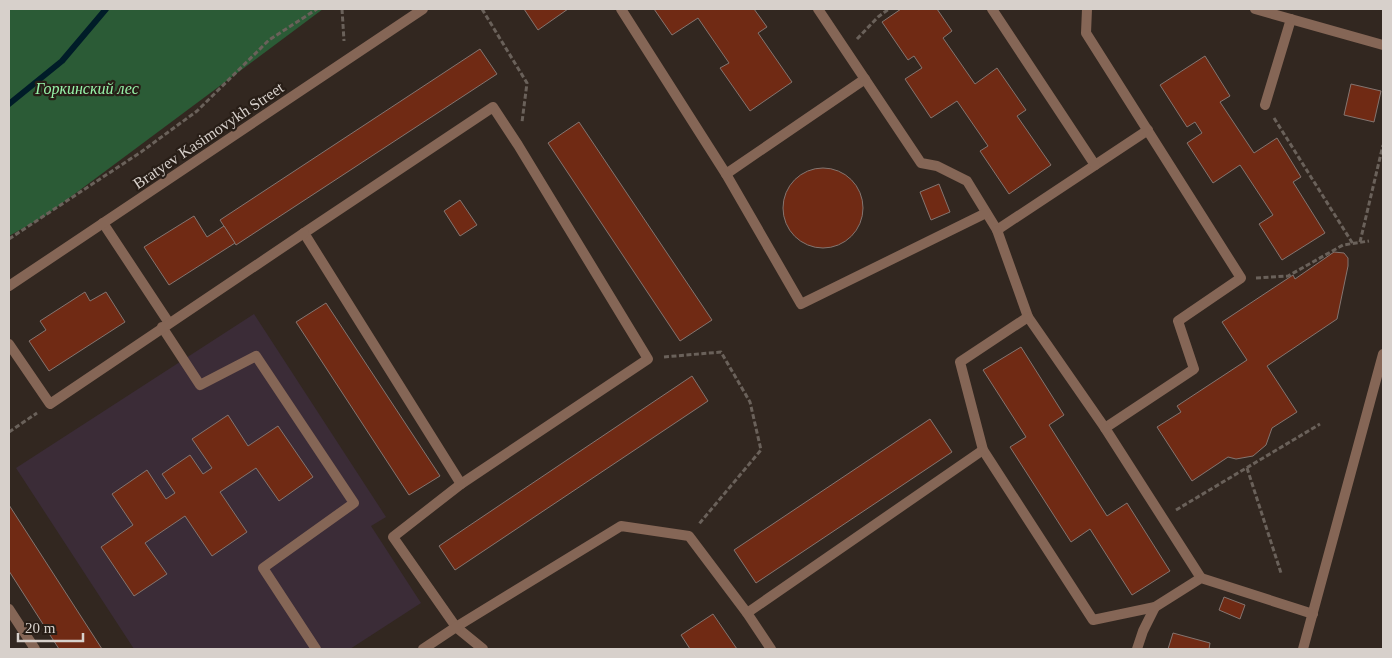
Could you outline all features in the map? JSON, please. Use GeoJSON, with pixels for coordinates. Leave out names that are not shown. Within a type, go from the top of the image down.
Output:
{"type":"FeatureCollection","features":[{"type":"Feature","properties":{"kind":"street","name":"Bratyev Kasimovykh Street"},"geometry":{"type":"LineString","coordinates":[[9,286],[423,9]]}},
{"type":"Feature","properties":{"kind":"street"},"geometry":{"type":"LineString","coordinates":[[621,9],[726,174],[802,304],[986,213]]}},
{"type":"Feature","properties":{"kind":"street"},"geometry":{"type":"LineString","coordinates":[[818,9],[921,163],[937,166],[967,181],[997,230],[1028,317],[1105,428],[1201,578],[1313,614]]}},
{"type":"Feature","properties":{"kind":"street"},"geometry":{"type":"LineString","coordinates":[[992,9],[1095,165]]}},
{"type":"Feature","properties":{"kind":"street"},"geometry":{"type":"LineString","coordinates":[[1087,9],[1086,33],[1242,278],[1178,321],[1194,369],[1105,428]]}},
{"type":"Feature","properties":{"kind":"street"},"geometry":{"type":"LineString","coordinates":[[1254,9],[1383,45]]}},
{"type":"Feature","properties":{"kind":"street"},"geometry":{"type":"LineString","coordinates":[[1265,105],[1291,19]]}},
{"type":"Feature","properties":{"kind":"street"},"geometry":{"type":"LineString","coordinates":[[726,174],[865,79]]}},
{"type":"Feature","properties":{"kind":"street"},"geometry":{"type":"LineString","coordinates":[[9,344],[50,404],[493,107],[648,359],[461,484],[394,538],[456,626],[483,649]]}},
{"type":"Feature","properties":{"kind":"street"},"geometry":{"type":"LineString","coordinates":[[997,230],[1148,130]]}},
{"type":"Feature","properties":{"kind":"street"},"geometry":{"type":"LineString","coordinates":[[103,224],[166,325],[200,385],[256,356],[354,503],[264,568],[316,649]]}},
{"type":"Feature","properties":{"kind":"street"},"geometry":{"type":"LineString","coordinates":[[304,233],[461,484]]}},
{"type":"Feature","properties":{"kind":"street"},"geometry":{"type":"LineString","coordinates":[[1028,317],[960,362],[983,450],[1093,620],[1155,607],[1201,578]]}},
{"type":"Feature","properties":{"kind":"street"},"geometry":{"type":"LineString","coordinates":[[1303,649],[1383,354]]}},
{"type":"Feature","properties":{"kind":"street"},"geometry":{"type":"LineString","coordinates":[[747,613],[983,450]]}},
{"type":"Feature","properties":{"kind":"street"},"geometry":{"type":"LineString","coordinates":[[423,649],[456,626],[622,526],[689,536],[747,613],[771,649]]}},
{"type":"Feature","properties":{"kind":"street"},"geometry":{"type":"LineString","coordinates":[[1137,649],[1143,631],[1155,607]]}},
{"type":"Feature","properties":{"kind":"street"},"geometry":{"type":"LineString","coordinates":[[9,609],[35,649]]}},
{"type":"Feature","properties":{"kind":"path"},"geometry":{"type":"LineString","coordinates":[[9,239],[141,152],[197,111],[269,40],[317,9]]}},
{"type":"Feature","properties":{"kind":"path"},"geometry":{"type":"LineString","coordinates":[[342,9],[344,41]]}},
{"type":"Feature","properties":{"kind":"path"},"geometry":{"type":"LineString","coordinates":[[482,9],[527,83],[518,145]]}},
{"type":"Feature","properties":{"kind":"path"},"geometry":{"type":"LineString","coordinates":[[847,52],[878,16],[889,9]]}},
{"type":"Feature","properties":{"kind":"path"},"geometry":{"type":"LineString","coordinates":[[1265,105],[1353,244]]}},
{"type":"Feature","properties":{"kind":"path"},"geometry":{"type":"LineString","coordinates":[[1360,242],[1383,145]]}},
{"type":"Feature","properties":{"kind":"path"},"geometry":{"type":"LineString","coordinates":[[1242,278],[1288,276],[1343,245],[1369,241]]}},
{"type":"Feature","properties":{"kind":"path"},"geometry":{"type":"LineString","coordinates":[[648,359],[721,352],[750,402],[761,450],[689,536]]}},
{"type":"Feature","properties":{"kind":"path"},"geometry":{"type":"LineString","coordinates":[[9,432],[50,404]]}},
{"type":"Feature","properties":{"kind":"path"},"geometry":{"type":"LineString","coordinates":[[1163,518],[1320,424]]}},
{"type":"Feature","properties":{"kind":"path"},"geometry":{"type":"LineString","coordinates":[[1246,468],[1281,573]]}},
{"type":"Feature","properties":{"kind":"shaded area"},"geometry":{"type":"Polygon","coordinates":[[[254,314],[386,517],[371,526],[421,603],[350,649],[134,649],[16,468],[254,314]]]}},
{"type":"Feature","properties":{"kind":"green space","name":"Горкинский лес"},"geometry":{"type":"Polygon","coordinates":[[[9,9],[323,9],[45,216],[9,236],[9,9]]]}},
{"type":"Feature","properties":{"kind":"building"},"geometry":{"type":"Polygon","coordinates":[[[524,9],[568,9],[538,30],[524,9]]]}},
{"type":"Feature","properties":{"kind":"building"},"geometry":{"type":"Polygon","coordinates":[[[654,9],[754,9],[767,27],[758,33],[792,82],[750,111],[720,68],[729,63],[698,18],[672,35],[654,9]]]}},
{"type":"Feature","properties":{"kind":"building"},"geometry":{"type":"Polygon","coordinates":[[[901,9],[937,9],[952,31],[943,38],[975,84],[997,68],[1026,110],[1017,116],[1051,165],[1009,194],[980,151],[988,146],[957,101],[931,118],[905,79],[922,68],[914,56],[908,60],[882,22],[901,9]]]}},
{"type":"Feature","properties":{"kind":"building"},"geometry":{"type":"Polygon","coordinates":[[[480,49],[497,74],[236,245],[220,220],[480,49]]]}},
{"type":"Feature","properties":{"kind":"building"},"geometry":{"type":"Polygon","coordinates":[[[1205,56],[1230,96],[1220,102],[1254,153],[1277,138],[1301,177],[1293,182],[1325,233],[1282,260],[1259,224],[1273,215],[1240,165],[1213,183],[1187,143],[1202,133],[1195,122],[1187,127],[1160,85],[1205,56]]]}},
{"type":"Feature","properties":{"kind":"building"},"geometry":{"type":"Polygon","coordinates":[[[1351,84],[1381,91],[1374,122],[1344,115],[1351,84]]]}},
{"type":"Feature","properties":{"kind":"building"},"geometry":{"type":"Polygon","coordinates":[[[579,122],[712,320],[680,341],[548,143],[579,122]]]}},
{"type":"Feature","properties":{"kind":"building"},"geometry":{"type":"Polygon","coordinates":[[[823,168],[838,171],[851,180],[860,193],[863,208],[860,223],[851,236],[838,245],[823,248],[808,245],[795,236],[786,223],[783,208],[786,193],[795,180],[808,171],[823,168]]]}},
{"type":"Feature","properties":{"kind":"building"},"geometry":{"type":"Polygon","coordinates":[[[939,184],[950,212],[931,220],[920,192],[939,184]]]}},
{"type":"Feature","properties":{"kind":"building"},"geometry":{"type":"Polygon","coordinates":[[[460,200],[477,225],[460,236],[444,211],[460,200]]]}},
{"type":"Feature","properties":{"kind":"building"},"geometry":{"type":"Polygon","coordinates":[[[194,216],[207,237],[224,226],[235,243],[169,285],[144,247],[194,216]]]}},
{"type":"Feature","properties":{"kind":"building"},"geometry":{"type":"Polygon","coordinates":[[[1334,252],[1344,253],[1348,258],[1337,319],[1267,366],[1297,412],[1272,428],[1266,445],[1253,456],[1236,459],[1228,457],[1192,481],[1157,427],[1181,412],[1177,406],[1247,360],[1222,322],[1293,275],[1295,279],[1334,252]]]}},
{"type":"Feature","properties":{"kind":"building"},"geometry":{"type":"Polygon","coordinates":[[[85,292],[90,301],[106,292],[125,322],[49,371],[29,341],[46,330],[40,321],[85,292]]]}},
{"type":"Feature","properties":{"kind":"building"},"geometry":{"type":"Polygon","coordinates":[[[326,303],[440,476],[409,495],[296,322],[326,303]]]}},
{"type":"Feature","properties":{"kind":"building"},"geometry":{"type":"Polygon","coordinates":[[[1021,347],[1064,415],[1049,425],[1107,516],[1127,503],[1170,571],[1132,595],[1090,529],[1071,542],[1010,447],[1026,437],[983,370],[1021,347]]]}},
{"type":"Feature","properties":{"kind":"building"},"geometry":{"type":"Polygon","coordinates":[[[692,376],[708,401],[455,570],[439,546],[692,376]]]}},
{"type":"Feature","properties":{"kind":"building"},"geometry":{"type":"Polygon","coordinates":[[[228,415],[248,446],[278,426],[313,477],[279,501],[256,468],[220,492],[247,532],[212,556],[185,516],[145,543],[167,574],[134,596],[101,547],[133,525],[112,494],[147,470],[166,499],[175,493],[162,474],[190,455],[203,474],[212,468],[192,439],[228,415]]]}},
{"type":"Feature","properties":{"kind":"building"},"geometry":{"type":"Polygon","coordinates":[[[930,419],[952,452],[756,583],[734,550],[930,419]]]}},
{"type":"Feature","properties":{"kind":"building"},"geometry":{"type":"Polygon","coordinates":[[[9,505],[102,649],[59,649],[9,571],[9,505]]]}},
{"type":"Feature","properties":{"kind":"building"},"geometry":{"type":"Polygon","coordinates":[[[1224,597],[1245,605],[1240,619],[1219,610],[1224,597]]]}},
{"type":"Feature","properties":{"kind":"building"},"geometry":{"type":"Polygon","coordinates":[[[713,614],[737,649],[690,649],[681,635],[713,614]]]}},
{"type":"Feature","properties":{"kind":"building"},"geometry":{"type":"Polygon","coordinates":[[[1173,633],[1210,643],[1209,649],[1168,649],[1173,633]]]}},
{"type":"Feature","properties":{"kind":"waterway"},"geometry":{"type":"LineString","coordinates":[[9,104],[62,61],[106,9]]}}]}
